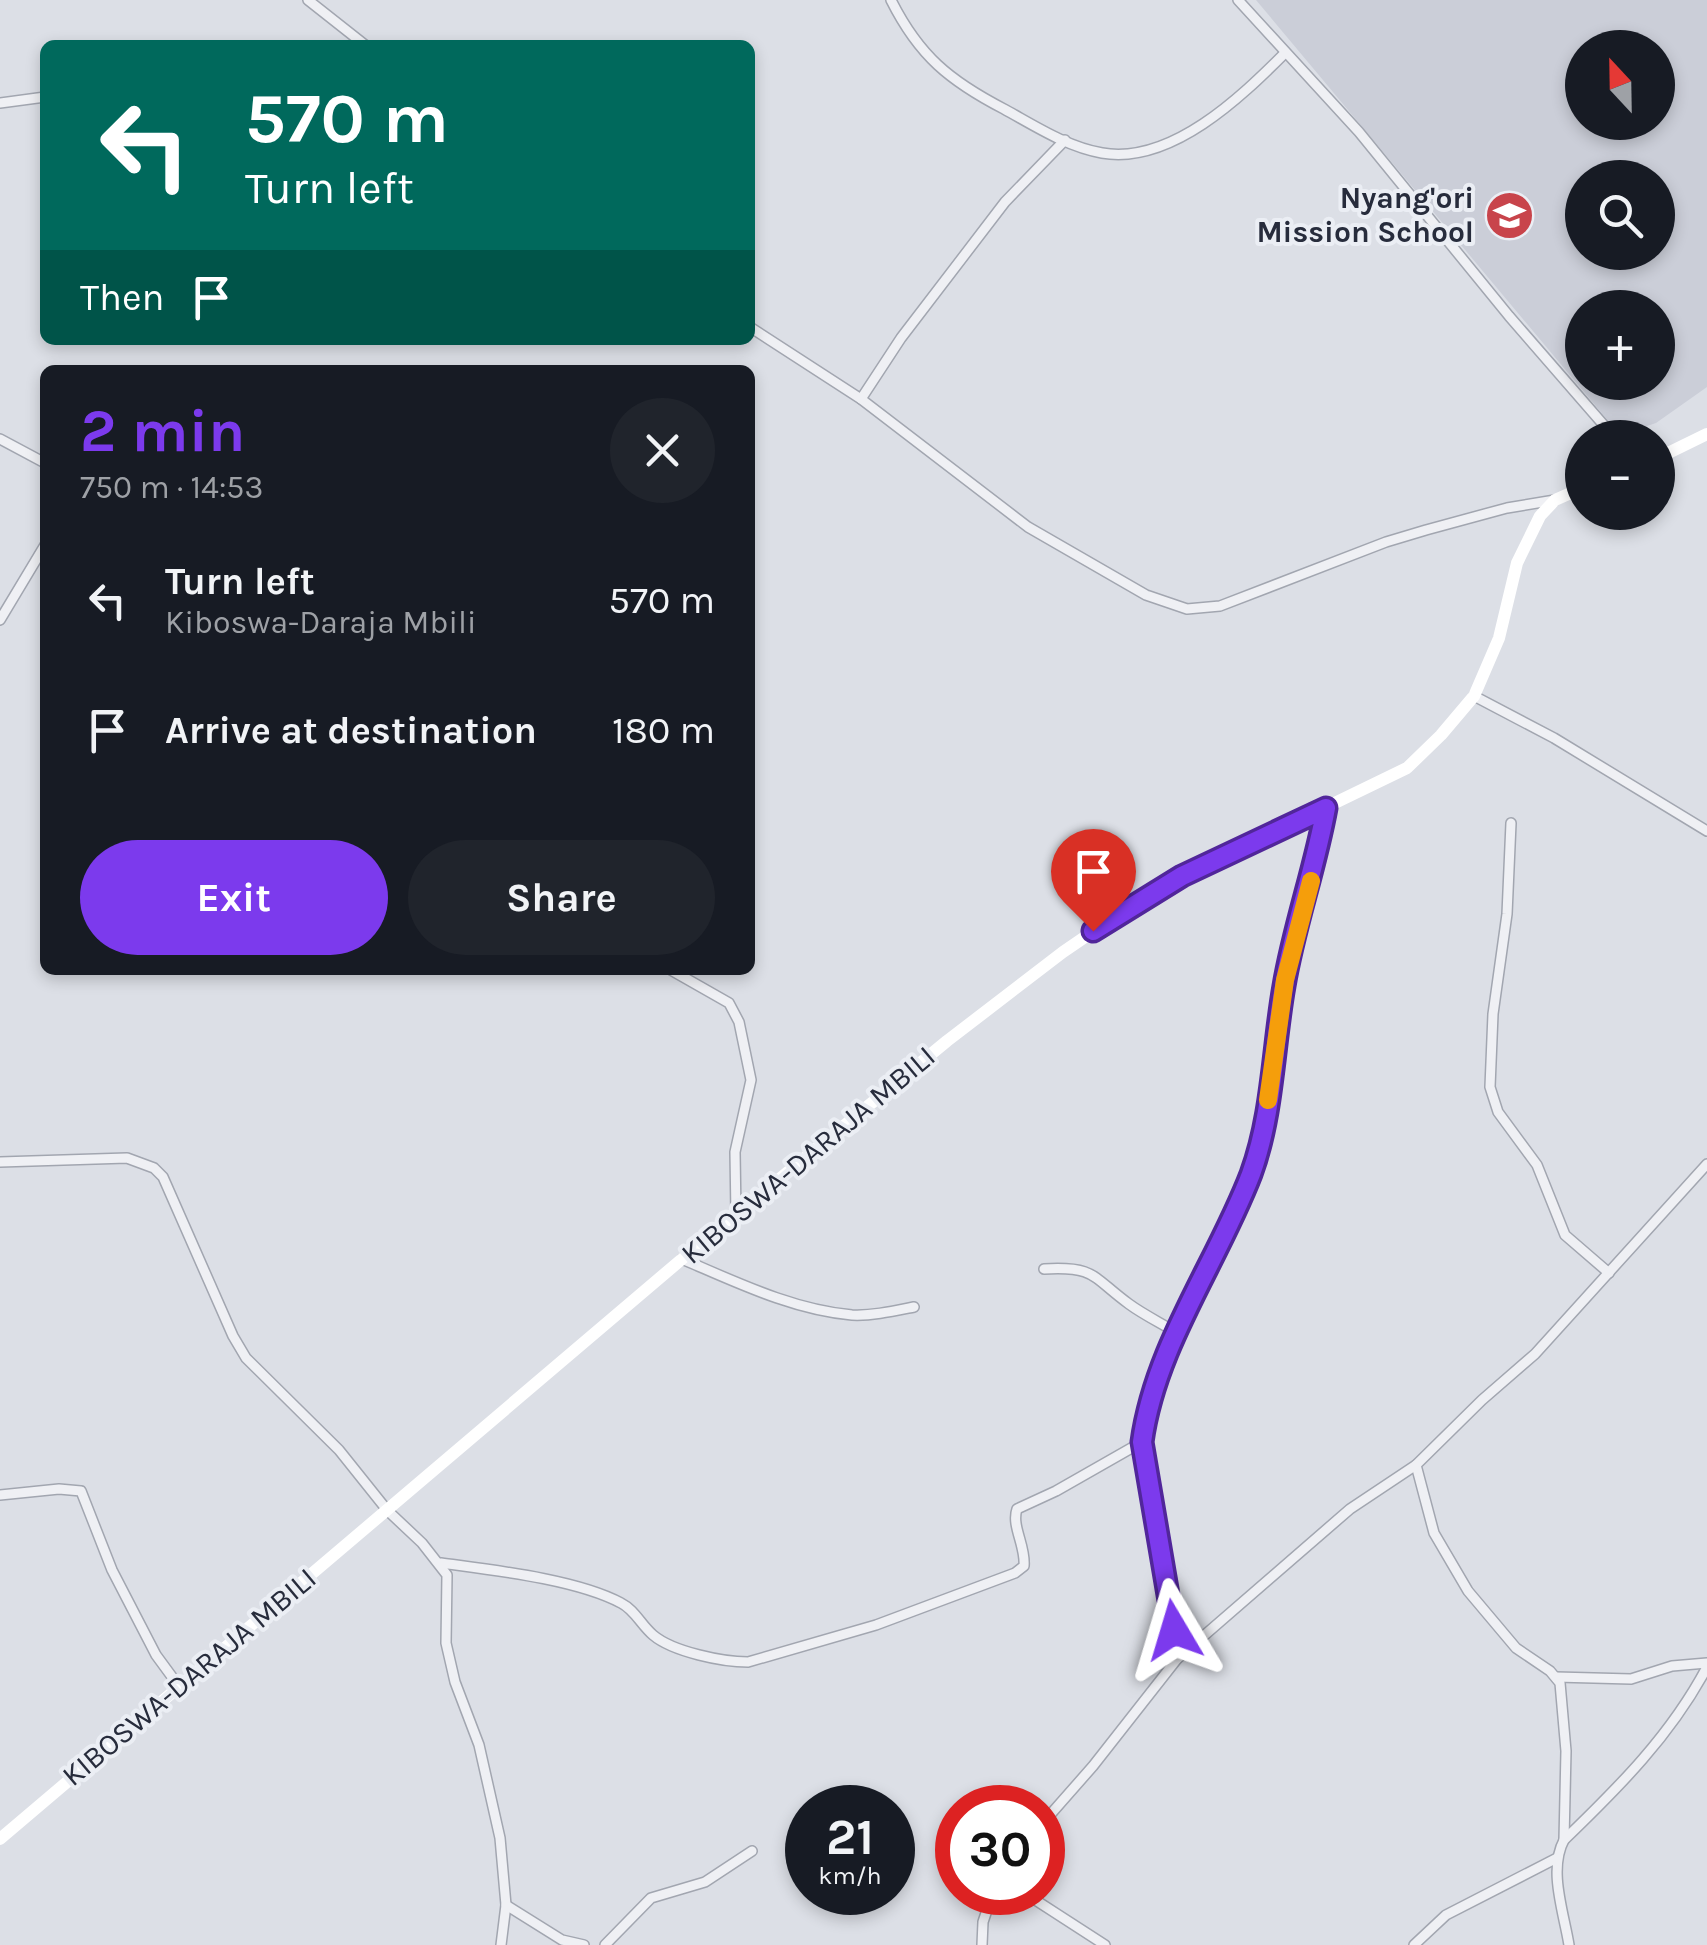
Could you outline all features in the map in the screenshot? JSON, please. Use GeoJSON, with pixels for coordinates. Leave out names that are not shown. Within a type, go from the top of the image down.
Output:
{"type":"FeatureCollection","features":[{"type":"Feature","properties":{"kind":"main road"},"geometry":{"type":"LineString","coordinates":[[1675,450],[1707,434]]}},
{"type":"Feature","properties":{"kind":"main road"},"geometry":{"type":"LineString","coordinates":[[1554,500],[1565,495]]}},
{"type":"Feature","properties":{"kind":"main road","name":"KIBOSWA-DARAJA MBILI"},"geometry":{"type":"LineString","coordinates":[[0,1839],[947,1040],[1123,910],[1182,876],[1407,768],[1474,696],[1499,638],[1517,563],[1540,516],[1554,500]]}},
{"type":"Feature","properties":{"kind":"street"},"geometry":{"type":"LineString","coordinates":[[308,0],[356,40]]}},
{"type":"Feature","properties":{"kind":"street"},"geometry":{"type":"LineString","coordinates":[[891,0],[919,47],[958,84],[1065,140],[1104,154],[1135,152],[1170,142],[1242,95],[1284,53]]}},
{"type":"Feature","properties":{"kind":"street"},"geometry":{"type":"LineString","coordinates":[[1238,0],[1360,132],[1509,316],[1599,420]]}},
{"type":"Feature","properties":{"kind":"street"},"geometry":{"type":"LineString","coordinates":[[0,103],[40,97]]}},
{"type":"Feature","properties":{"kind":"street"},"geometry":{"type":"LineString","coordinates":[[860,399],[1004,202],[1065,140]]}},
{"type":"Feature","properties":{"kind":"street"},"geometry":{"type":"LineString","coordinates":[[755,330],[860,399],[1028,527],[1146,595],[1186,609],[1220,606],[1426,530],[1506,508],[1554,500]]}},
{"type":"Feature","properties":{"kind":"street"},"geometry":{"type":"LineString","coordinates":[[0,440],[40,460]]}},
{"type":"Feature","properties":{"kind":"street"},"geometry":{"type":"LineString","coordinates":[[0,620],[40,553]]}},
{"type":"Feature","properties":{"kind":"street"},"geometry":{"type":"LineString","coordinates":[[1474,696],[1554,738],[1707,831]]}},
{"type":"Feature","properties":{"kind":"street"},"geometry":{"type":"LineString","coordinates":[[1177,1659],[1169,1586],[1142,1442],[1154,1389],[1252,1172],[1267,1114],[1285,980],[1318,858],[1326,808]]}},
{"type":"Feature","properties":{"kind":"street"},"geometry":{"type":"LineString","coordinates":[[1511,823],[1508,914],[1493,1014],[1490,1087],[1498,1112],[1536,1166],[1565,1234],[1608,1273]]}},
{"type":"Feature","properties":{"kind":"street"},"geometry":{"type":"LineString","coordinates":[[680,975],[729,1004],[739,1022],[751,1080],[735,1152],[736,1215]]}},
{"type":"Feature","properties":{"kind":"street"},"geometry":{"type":"LineString","coordinates":[[0,1162],[127,1158],[154,1168],[163,1178],[246,1358],[339,1450],[386,1510],[440,1563],[449,1586],[446,1642],[455,1682],[479,1745],[500,1838],[506,1905],[501,1945]]}},
{"type":"Feature","properties":{"kind":"street"},"geometry":{"type":"LineString","coordinates":[[1065,1798],[1177,1659],[1342,1516],[1416,1466],[1535,1354],[1707,1164]]}},
{"type":"Feature","properties":{"kind":"street"},"geometry":{"type":"LineString","coordinates":[[682,1260],[813,1308],[854,1315],[914,1307]]}},
{"type":"Feature","properties":{"kind":"street"},"geometry":{"type":"LineString","coordinates":[[1044,1270],[1068,1268],[1089,1272],[1127,1303],[1177,1333]]}},
{"type":"Feature","properties":{"kind":"street"},"geometry":{"type":"LineString","coordinates":[[440,1563],[512,1573],[600,1594],[624,1604],[654,1636],[670,1644],[729,1662],[748,1662],[876,1625],[1015,1573],[1024,1566],[1025,1556],[1014,1516],[1017,1509],[1142,1442]]}},
{"type":"Feature","properties":{"kind":"street"},"geometry":{"type":"LineString","coordinates":[[1416,1466],[1434,1533],[1468,1592],[1516,1648],[1556,1676],[1631,1679],[1672,1666],[1707,1665]]}},
{"type":"Feature","properties":{"kind":"street"},"geometry":{"type":"LineString","coordinates":[[0,1495],[59,1489],[81,1491],[128,1600],[166,1674],[178,1685]]}},
{"type":"Feature","properties":{"kind":"street"},"geometry":{"type":"LineString","coordinates":[[1568,1945],[1556,1858],[1564,1840],[1641,1764],[1680,1713],[1707,1665]]}},
{"type":"Feature","properties":{"kind":"street"},"geometry":{"type":"LineString","coordinates":[[1556,1676],[1565,1708],[1564,1840]]}},
{"type":"Feature","properties":{"kind":"street"},"geometry":{"type":"LineString","coordinates":[[1563,1807],[1588,1816]]}},
{"type":"Feature","properties":{"kind":"street"},"geometry":{"type":"LineString","coordinates":[[605,1945],[651,1898],[705,1882],[752,1851]]}},
{"type":"Feature","properties":{"kind":"street"},"geometry":{"type":"LineString","coordinates":[[1414,1945],[1446,1915],[1556,1858]]}},
{"type":"Feature","properties":{"kind":"street"},"geometry":{"type":"LineString","coordinates":[[506,1905],[562,1940],[584,1945]]}},
{"type":"Feature","properties":{"kind":"street"},"geometry":{"type":"LineString","coordinates":[[982,1945],[985,1915]]}},
{"type":"Feature","properties":{"kind":"street"},"geometry":{"type":"LineString","coordinates":[[1059,1915],[1106,1945]]}},
{"type":"Feature","properties":{"kind":"shaded area","name":"Nyang'ori Mission School"},"geometry":{"type":"Polygon","coordinates":[[[1256,0],[1707,0],[1707,387],[1660,420],[1607,420],[1591,400],[1675,400],[1675,290],[1565,290],[1565,369],[1256,0]]]}},
{"type":"Feature","properties":{"kind":"slow traffic"},"geometry":{"type":"LineString","coordinates":[[1268,1100],[1285,980],[1311,881]]}},
{"type":"Feature","properties":{"kind":"place","name":"Nyang'ori Mission School"},"geometry":{"type":"Point","coordinates":[1509,215]}},
{"type":"Feature","properties":{"kind":"route"},"geometry":{"type":"LineString","coordinates":[[1093,931],[1182,876],[1326,808],[1318,858],[1285,980],[1267,1114],[1252,1172],[1177,1333],[1146,1417],[1142,1442],[1174,1630]]}}]}
